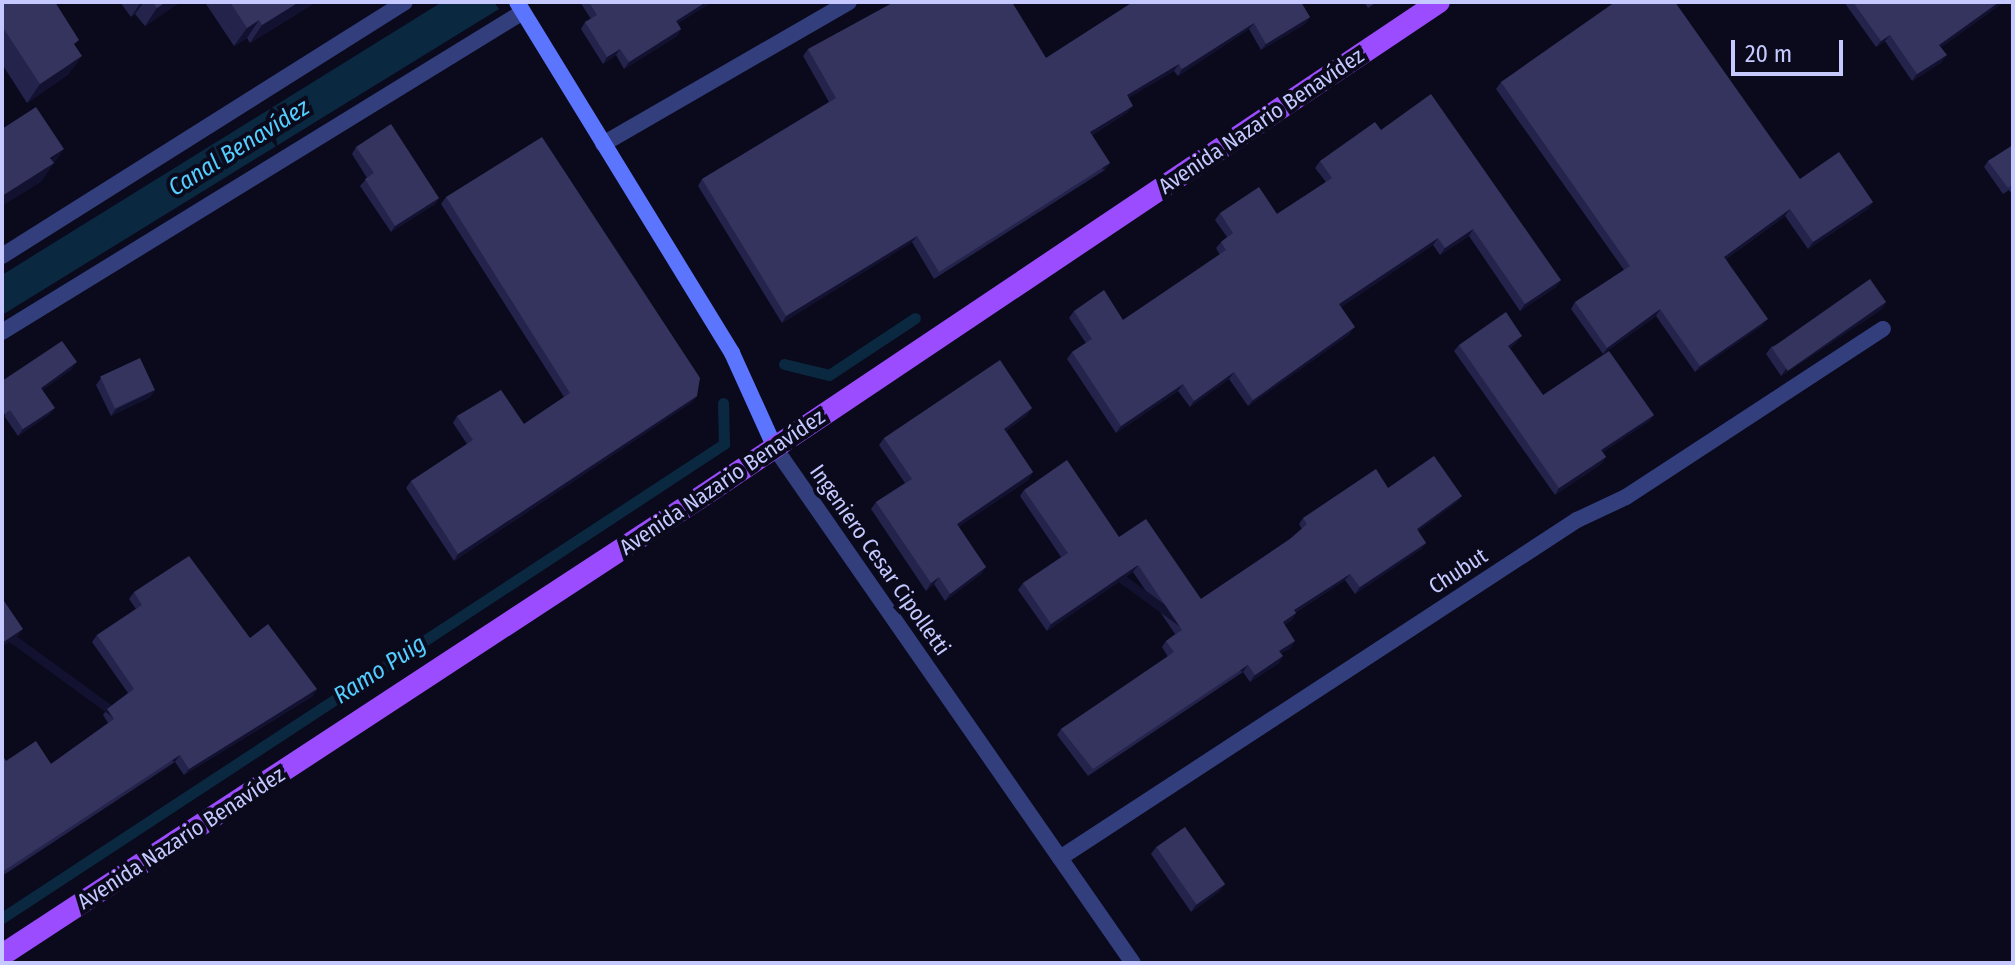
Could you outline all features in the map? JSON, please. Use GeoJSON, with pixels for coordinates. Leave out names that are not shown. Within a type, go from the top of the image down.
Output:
{"type":"FeatureCollection","features":[{"type":"Feature","properties":{"kind":"main road","name":"Avenida Nazario Benavídez"},"geometry":{"type":"LineString","coordinates":[[2,955],[775,448],[1439,2]]}},
{"type":"Feature","properties":{"kind":"main road","name":"Ingeniero Cesar Cipolletti"},"geometry":{"type":"LineString","coordinates":[[520,7],[745,377],[775,448]]}},
{"type":"Feature","properties":{"kind":"street"},"geometry":{"type":"LineString","coordinates":[[2,256],[405,2]]}},
{"type":"Feature","properties":{"kind":"street"},"geometry":{"type":"LineString","coordinates":[[603,144],[849,2]]}},
{"type":"Feature","properties":{"kind":"street"},"geometry":{"type":"LineString","coordinates":[[2,332],[520,7]]}},
{"type":"Feature","properties":{"kind":"street","name":"Chubut"},"geometry":{"type":"LineString","coordinates":[[1060,858],[1577,520],[1626,497],[1883,329]]}},
{"type":"Feature","properties":{"kind":"street","name":"Ingeniero Cesar Cipolletti"},"geometry":{"type":"LineString","coordinates":[[775,448],[1133,963]]}},
{"type":"Feature","properties":{"kind":"water","name":"Canal Benavídez"},"geometry":{"type":"Polygon","coordinates":[[[442,2],[494,2],[499,9],[2,315],[2,275],[442,2]]]}},
{"type":"Feature","properties":{"kind":"building"},"geometry":{"type":"Polygon","coordinates":[[[2,2],[55,2],[79,40],[74,44],[82,56],[40,84],[2,26],[2,2]]]}},
{"type":"Feature","properties":{"kind":"building"},"geometry":{"type":"Polygon","coordinates":[[[230,2],[299,2],[262,25],[259,20],[247,28],[230,2]]]}},
{"type":"Feature","properties":{"kind":"building"},"geometry":{"type":"Polygon","coordinates":[[[589,2],[706,2],[676,21],[681,29],[629,62],[620,49],[607,57],[585,22],[597,15],[589,2]]]}},
{"type":"Feature","properties":{"kind":"building"},"geometry":{"type":"Polygon","coordinates":[[[894,2],[1012,2],[1046,58],[1133,2],[1301,2],[1310,17],[1266,44],[1254,23],[1182,69],[1179,64],[1127,95],[1133,106],[1090,132],[1110,163],[939,272],[917,236],[786,316],[702,179],[836,98],[808,49],[894,2]]]}},
{"type":"Feature","properties":{"kind":"building"},"geometry":{"type":"Polygon","coordinates":[[[1615,2],[1675,2],[1800,179],[1839,152],[1873,202],[1813,242],[1790,209],[1724,257],[1768,319],[1700,366],[1660,309],[1607,348],[1575,302],[1630,266],[1501,82],[1615,2]]]}},
{"type":"Feature","properties":{"kind":"building"},"geometry":{"type":"Polygon","coordinates":[[[1853,2],[1999,2],[1939,45],[1947,55],[1917,74],[1890,35],[1881,41],[1853,2]]]}},
{"type":"Feature","properties":{"kind":"building"},"geometry":{"type":"Polygon","coordinates":[[[1431,94],[1561,280],[1525,304],[1473,229],[1445,248],[1438,238],[1339,304],[1355,327],[1253,400],[1234,372],[1194,401],[1183,384],[1121,426],[1072,352],[1092,339],[1074,311],[1104,290],[1123,320],[1226,250],[1221,242],[1233,233],[1220,213],[1259,187],[1277,214],[1332,178],[1320,161],[1375,122],[1381,130],[1431,94]]]}},
{"type":"Feature","properties":{"kind":"building"},"geometry":{"type":"Polygon","coordinates":[[[36,107],[64,149],[50,158],[54,163],[2,196],[2,129],[36,107]]]}},
{"type":"Feature","properties":{"kind":"building"},"geometry":{"type":"Polygon","coordinates":[[[391,124],[439,198],[395,226],[365,179],[374,173],[356,147],[391,124]]]}},
{"type":"Feature","properties":{"kind":"building"},"geometry":{"type":"Polygon","coordinates":[[[542,137],[700,378],[697,396],[458,554],[411,481],[473,440],[457,416],[501,390],[524,424],[570,393],[446,197],[542,137]]]}},
{"type":"Feature","properties":{"kind":"building"},"geometry":{"type":"Polygon","coordinates":[[[2013,145],[2013,184],[2008,188],[1988,161],[2013,145]]]}},
{"type":"Feature","properties":{"kind":"building"},"geometry":{"type":"Polygon","coordinates":[[[1870,279],[1886,302],[1788,371],[1772,348],[1870,279]]]}},
{"type":"Feature","properties":{"kind":"building"},"geometry":{"type":"Polygon","coordinates":[[[1506,312],[1522,336],[1508,346],[1543,395],[1609,351],[1654,415],[1601,450],[1606,457],[1559,488],[1459,345],[1506,312]]]}},
{"type":"Feature","properties":{"kind":"building"},"geometry":{"type":"Polygon","coordinates":[[[62,341],[77,362],[41,388],[55,408],[23,429],[10,410],[2,416],[2,381],[62,341]]]}},
{"type":"Feature","properties":{"kind":"building"},"geometry":{"type":"Polygon","coordinates":[[[140,358],[155,390],[115,408],[100,377],[140,358]]]}},
{"type":"Feature","properties":{"kind":"building"},"geometry":{"type":"Polygon","coordinates":[[[1000,360],[1032,408],[1004,429],[1033,472],[957,524],[986,567],[950,594],[939,577],[931,583],[876,502],[912,479],[884,438],[1000,360]]]}},
{"type":"Feature","properties":{"kind":"building"},"geometry":{"type":"Polygon","coordinates":[[[1434,456],[1462,496],[1417,529],[1426,543],[1360,587],[1350,574],[1294,610],[1296,613],[1283,622],[1295,641],[1279,651],[1283,656],[1255,675],[1248,665],[1093,769],[1061,729],[1174,652],[1166,641],[1182,630],[1138,565],[1051,624],[1023,583],[1068,553],[1024,490],[1067,460],[1119,537],[1146,519],[1201,599],[1290,539],[1307,524],[1303,518],[1376,469],[1388,488],[1434,456]]]}},
{"type":"Feature","properties":{"kind":"building"},"geometry":{"type":"Polygon","coordinates":[[[189,556],[250,638],[268,624],[317,689],[189,769],[180,755],[2,872],[2,755],[6,761],[36,741],[51,764],[114,719],[107,709],[134,689],[97,635],[142,605],[134,592],[189,556]]]}},
{"type":"Feature","properties":{"kind":"building"},"geometry":{"type":"Polygon","coordinates":[[[2,598],[23,629],[2,643],[2,598]]]}},
{"type":"Feature","properties":{"kind":"building"},"geometry":{"type":"Polygon","coordinates":[[[1185,827],[1225,884],[1196,904],[1156,847],[1185,827]]]}},
{"type":"Feature","properties":{"kind":"waterway","name":"Ramo Puig"},"geometry":{"type":"LineString","coordinates":[[784,364],[829,375],[915,318]]}},
{"type":"Feature","properties":{"kind":"waterway","name":"Ramo Puig"},"geometry":{"type":"LineString","coordinates":[[2,918],[724,444],[723,403]]}}]}
